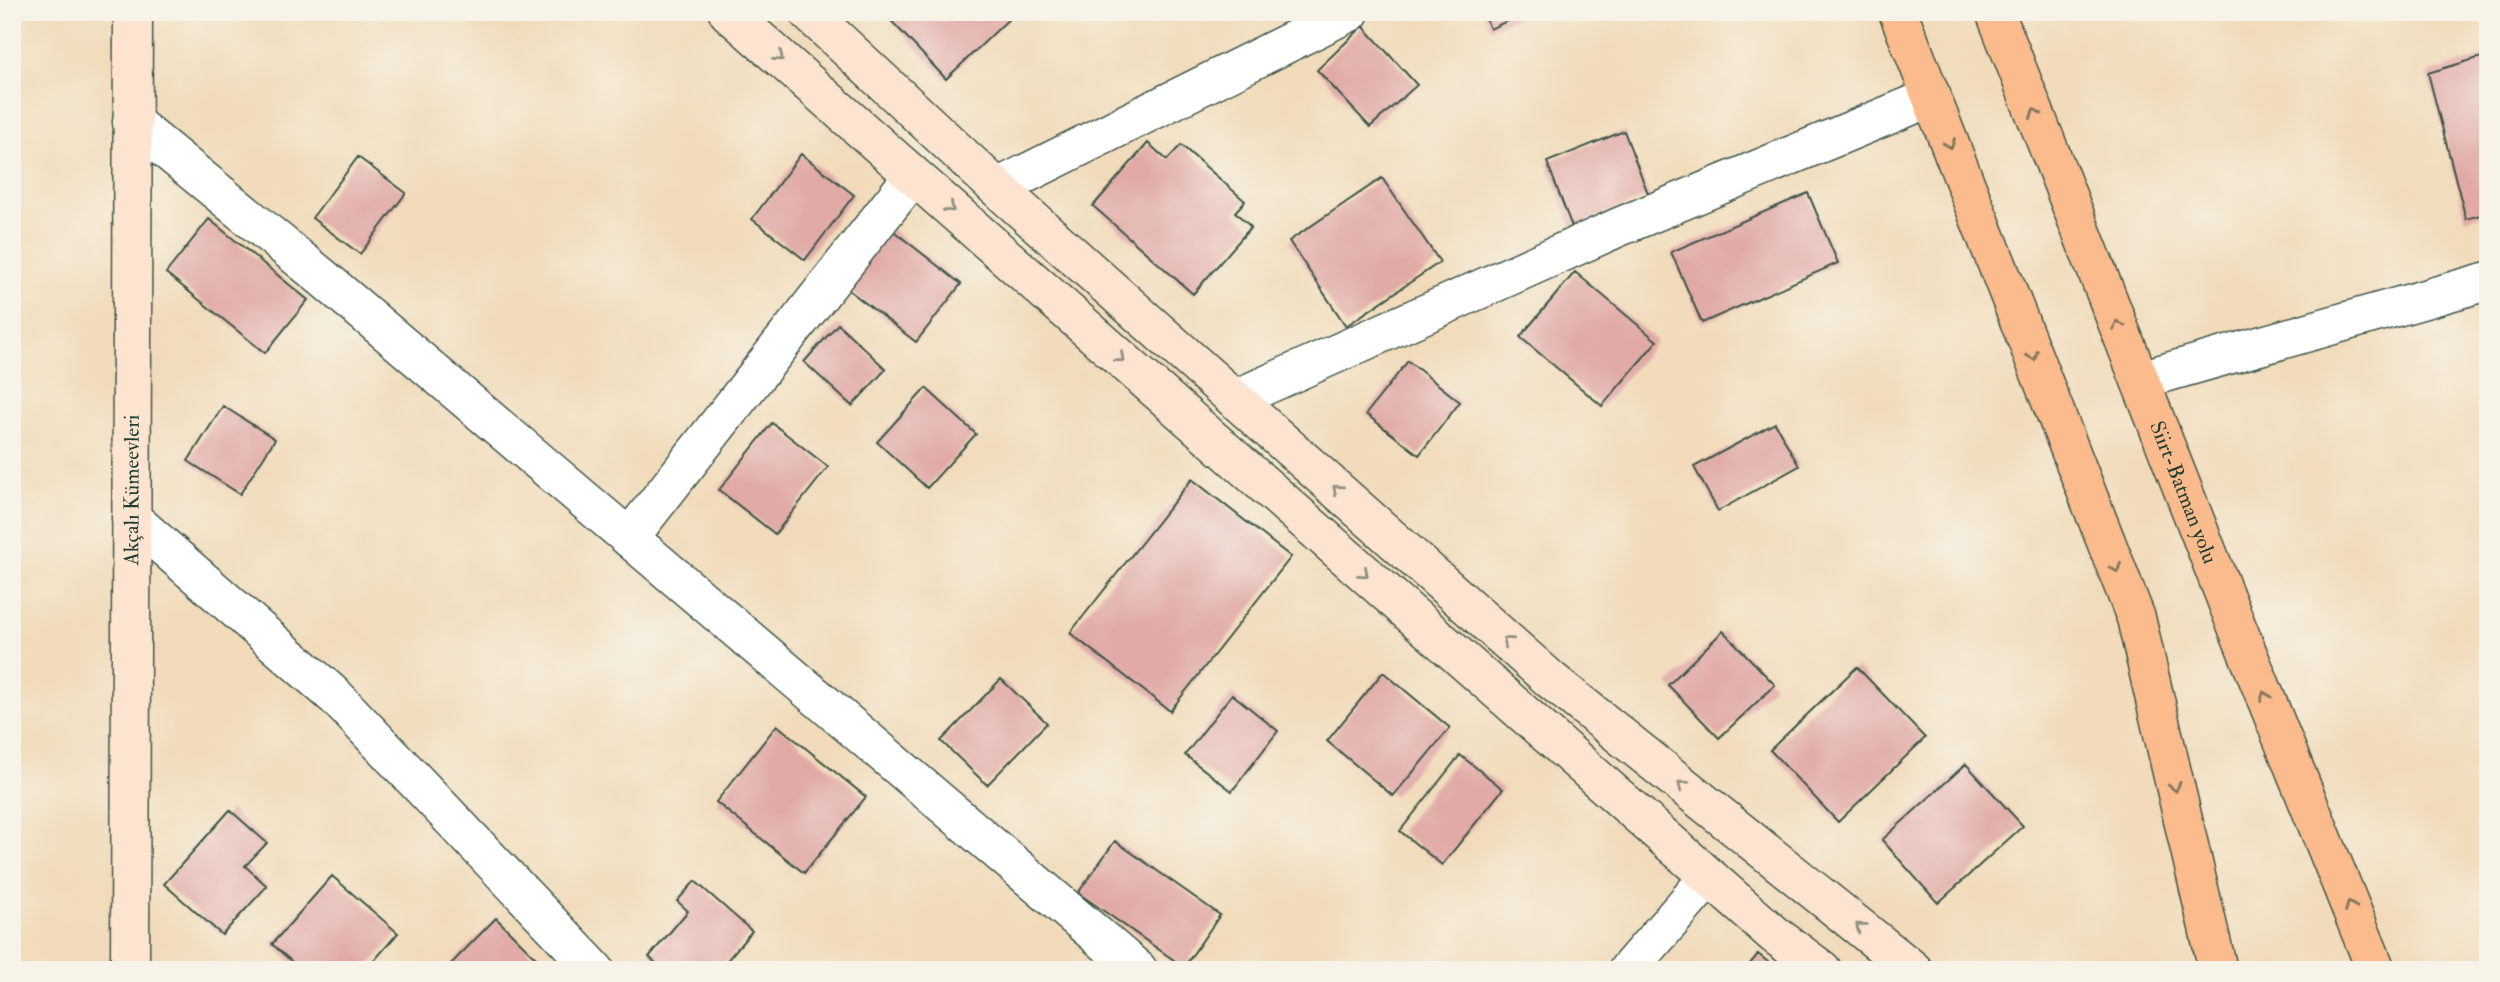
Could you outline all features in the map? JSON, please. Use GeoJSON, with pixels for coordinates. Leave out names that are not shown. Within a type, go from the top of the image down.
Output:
{"type":"FeatureCollection","features":[{"type":"Feature","properties":{"kind":"highway"},"geometry":{"type":"LineString","coordinates":[[1898,12],[2136,618],[2218,970]]}},
{"type":"Feature","properties":{"kind":"highway","name":"Siirt-Batman yolu"},"geometry":{"type":"LineString","coordinates":[[1995,12],[2376,970]]}},
{"type":"Feature","properties":{"kind":"main road","name":"Akçalı Kümeevleri"},"geometry":{"type":"LineString","coordinates":[[130,970],[132,12]]}},
{"type":"Feature","properties":{"kind":"main road"},"geometry":{"type":"LineString","coordinates":[[728,12],[1775,935],[1822,970]]}},
{"type":"Feature","properties":{"kind":"main road"},"geometry":{"type":"LineString","coordinates":[[808,12],[997,188],[1551,680],[1913,970]]}},
{"type":"Feature","properties":{"kind":"street"},"geometry":{"type":"LineString","coordinates":[[997,188],[1350,12]]}},
{"type":"Feature","properties":{"kind":"street"},"geometry":{"type":"LineString","coordinates":[[1235,399],[1619,228],[1932,97]]}},
{"type":"Feature","properties":{"kind":"street"},"geometry":{"type":"LineString","coordinates":[[132,122],[323,278],[1138,970]]}},
{"type":"Feature","properties":{"kind":"street"},"geometry":{"type":"LineString","coordinates":[[629,538],[913,176]]}},
{"type":"Feature","properties":{"kind":"street"},"geometry":{"type":"LineString","coordinates":[[2140,380],[2488,281]]}},
{"type":"Feature","properties":{"kind":"street"},"geometry":{"type":"LineString","coordinates":[[131,518],[336,697],[594,970]]}},
{"type":"Feature","properties":{"kind":"street"},"geometry":{"type":"LineString","coordinates":[[1628,970],[1709,877]]}},
{"type":"Feature","properties":{"kind":"building"},"geometry":{"type":"Polygon","coordinates":[[[883,12],[1016,12],[946,79],[883,12]]]}},
{"type":"Feature","properties":{"kind":"building"},"geometry":{"type":"Polygon","coordinates":[[[1483,12],[1527,12],[1490,29],[1483,12]]]}},
{"type":"Feature","properties":{"kind":"building"},"geometry":{"type":"Polygon","coordinates":[[[1363,26],[1417,85],[1370,127],[1317,70],[1363,26]]]}},
{"type":"Feature","properties":{"kind":"building"},"geometry":{"type":"Polygon","coordinates":[[[2488,55],[2488,213],[2466,219],[2428,73],[2488,55]]]}},
{"type":"Feature","properties":{"kind":"building"},"geometry":{"type":"Polygon","coordinates":[[[1624,131],[1649,196],[1572,227],[1547,162],[1624,131]]]}},
{"type":"Feature","properties":{"kind":"building"},"geometry":{"type":"Polygon","coordinates":[[[1148,143],[1167,160],[1181,145],[1245,201],[1235,212],[1251,227],[1193,294],[1093,206],[1148,143]]]}},
{"type":"Feature","properties":{"kind":"building"},"geometry":{"type":"Polygon","coordinates":[[[801,154],[854,195],[805,260],[752,219],[801,154]]]}},
{"type":"Feature","properties":{"kind":"building"},"geometry":{"type":"Polygon","coordinates":[[[358,157],[406,193],[360,254],[312,218],[358,157]]]}},
{"type":"Feature","properties":{"kind":"building"},"geometry":{"type":"Polygon","coordinates":[[[1382,178],[1440,262],[1346,326],[1289,241],[1382,178]]]}},
{"type":"Feature","properties":{"kind":"building"},"geometry":{"type":"Polygon","coordinates":[[[1808,193],[1838,263],[1702,323],[1671,252],[1808,193]]]}},
{"type":"Feature","properties":{"kind":"building"},"geometry":{"type":"Polygon","coordinates":[[[209,219],[308,300],[265,353],[166,273],[209,219]]]}},
{"type":"Feature","properties":{"kind":"building"},"geometry":{"type":"Polygon","coordinates":[[[891,229],[961,284],[916,342],[846,288],[891,229]]]}},
{"type":"Feature","properties":{"kind":"building"},"geometry":{"type":"Polygon","coordinates":[[[1575,272],[1657,341],[1602,406],[1520,337],[1575,272]]]}},
{"type":"Feature","properties":{"kind":"building"},"geometry":{"type":"Polygon","coordinates":[[[838,324],[886,369],[852,406],[804,362],[838,324]]]}},
{"type":"Feature","properties":{"kind":"building"},"geometry":{"type":"Polygon","coordinates":[[[1408,361],[1460,402],[1419,455],[1366,414],[1408,361]]]}},
{"type":"Feature","properties":{"kind":"building"},"geometry":{"type":"Polygon","coordinates":[[[926,388],[976,434],[927,488],[877,442],[926,388]]]}},
{"type":"Feature","properties":{"kind":"building"},"geometry":{"type":"Polygon","coordinates":[[[223,406],[275,439],[240,494],[188,461],[223,406]]]}},
{"type":"Feature","properties":{"kind":"building"},"geometry":{"type":"Polygon","coordinates":[[[772,423],[828,467],[775,534],[719,490],[772,423]]]}},
{"type":"Feature","properties":{"kind":"building"},"geometry":{"type":"Polygon","coordinates":[[[1775,423],[1799,466],[1718,511],[1694,467],[1775,423]]]}},
{"type":"Feature","properties":{"kind":"building"},"geometry":{"type":"Polygon","coordinates":[[[1192,479],[1291,557],[1170,711],[1070,633],[1192,479]]]}},
{"type":"Feature","properties":{"kind":"building"},"geometry":{"type":"Polygon","coordinates":[[[1723,631],[1775,685],[1719,738],[1668,685],[1723,631]]]}},
{"type":"Feature","properties":{"kind":"building"},"geometry":{"type":"Polygon","coordinates":[[[1857,667],[1925,738],[1838,822],[1770,750],[1857,667]]]}},
{"type":"Feature","properties":{"kind":"building"},"geometry":{"type":"Polygon","coordinates":[[[1383,672],[1450,728],[1393,796],[1327,741],[1383,672]]]}},
{"type":"Feature","properties":{"kind":"building"},"geometry":{"type":"Polygon","coordinates":[[[1001,679],[1047,723],[987,785],[941,741],[1001,679]]]}},
{"type":"Feature","properties":{"kind":"building"},"geometry":{"type":"Polygon","coordinates":[[[1232,694],[1278,731],[1232,791],[1185,755],[1232,694]]]}},
{"type":"Feature","properties":{"kind":"building"},"geometry":{"type":"Polygon","coordinates":[[[777,725],[866,797],[804,873],[716,802],[777,725]]]}},
{"type":"Feature","properties":{"kind":"building"},"geometry":{"type":"Polygon","coordinates":[[[1460,755],[1503,789],[1442,865],[1400,831],[1460,755]]]}},
{"type":"Feature","properties":{"kind":"building"},"geometry":{"type":"Polygon","coordinates":[[[1966,764],[2023,826],[1938,903],[1882,840],[1966,764]]]}},
{"type":"Feature","properties":{"kind":"building"},"geometry":{"type":"Polygon","coordinates":[[[230,810],[267,843],[245,866],[267,886],[222,935],[164,884],[230,810]]]}},
{"type":"Feature","properties":{"kind":"building"},"geometry":{"type":"Polygon","coordinates":[[[1115,841],[1220,915],[1184,967],[1078,893],[1115,841]]]}},
{"type":"Feature","properties":{"kind":"building"},"geometry":{"type":"Polygon","coordinates":[[[332,876],[398,933],[366,970],[301,970],[272,944],[332,876]]]}},
{"type":"Feature","properties":{"kind":"building"},"geometry":{"type":"Polygon","coordinates":[[[695,881],[752,931],[719,970],[664,970],[649,957],[688,911],[677,901],[695,881]]]}},
{"type":"Feature","properties":{"kind":"building"},"geometry":{"type":"Polygon","coordinates":[[[496,918],[543,965],[538,970],[445,970],[496,918]]]}},
{"type":"Feature","properties":{"kind":"building"},"geometry":{"type":"Polygon","coordinates":[[[1758,954],[1778,970],[1745,970],[1758,954]]]}}]}
